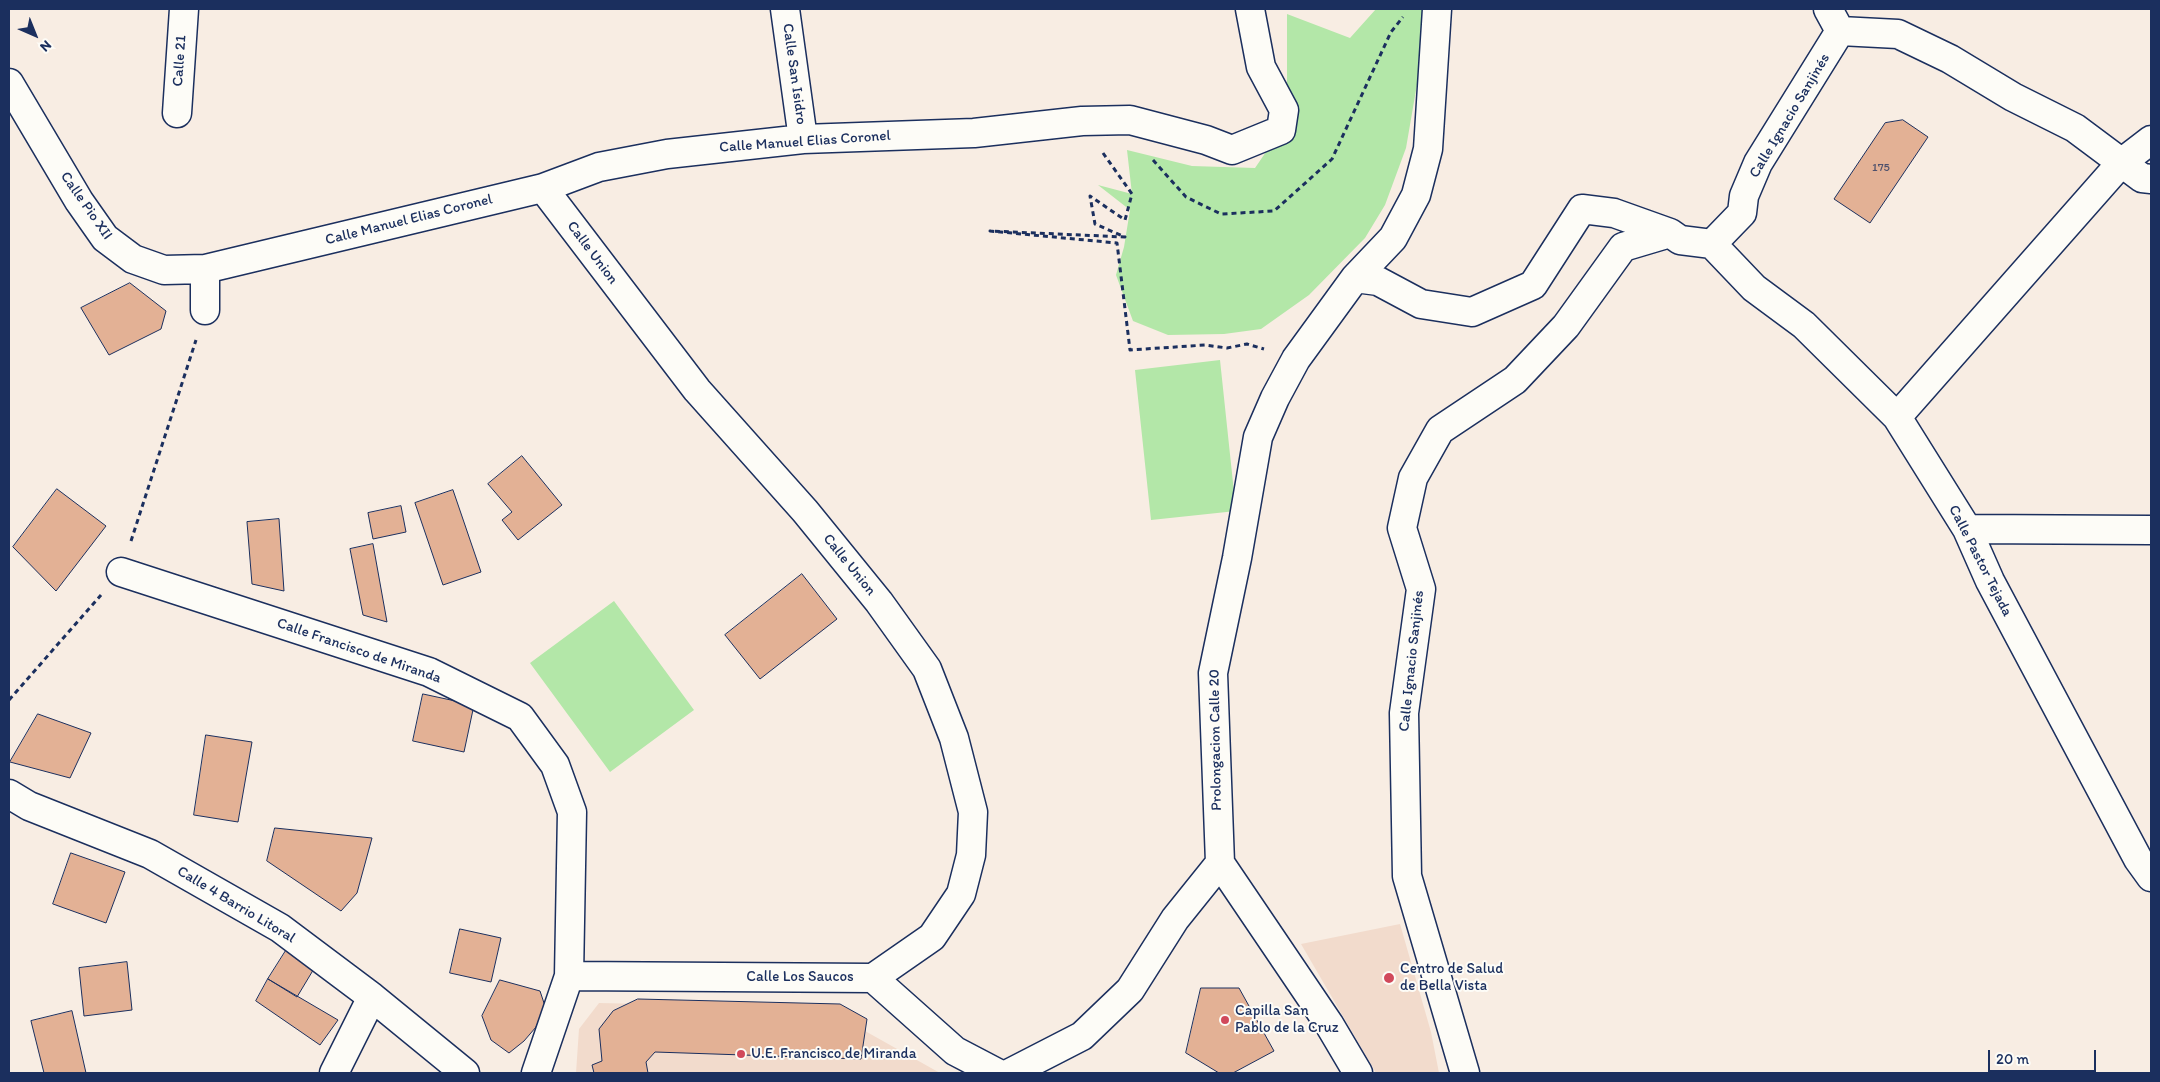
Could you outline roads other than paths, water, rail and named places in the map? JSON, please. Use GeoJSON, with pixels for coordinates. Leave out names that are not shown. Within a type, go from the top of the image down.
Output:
{"type":"FeatureCollection","features":[{"type":"Feature","properties":{"kind":"street","name":"Calle 21"},"geometry":{"type":"LineString","coordinates":[[176,113],[184,9]]}},
{"type":"Feature","properties":{"kind":"street","name":"Calle San Isidro"},"geometry":{"type":"LineString","coordinates":[[785,9],[803,139]]}},
{"type":"Feature","properties":{"kind":"street","name":"Calle Manuel Elias Coronel"},"geometry":{"type":"LineString","coordinates":[[206,270],[542,188],[598,167],[667,154],[803,139],[974,133],[1082,121],[1130,120],[1206,140],[1232,150],[1281,130],[1284,110],[1261,66],[1250,9]]}},
{"type":"Feature","properties":{"kind":"street","name":"Prolongacion Calle 20"},"geometry":{"type":"LineString","coordinates":[[1220,863],[1213,673],[1237,558],[1258,437],[1275,398],[1296,359],[1355,278],[1393,238],[1416,195],[1428,149],[1437,9]]}},
{"type":"Feature","properties":{"kind":"street","name":"Calle Ignacio Sanjinés"},"geometry":{"type":"LineString","coordinates":[[1712,244],[1742,213],[1744,196],[1758,163],[1834,20],[1898,34],[1950,59],[2013,96],[2075,128],[2142,178],[2151,179]]}},
{"type":"Feature","properties":{"kind":"street","name":"Calle Pio XII"},"geometry":{"type":"LineString","coordinates":[[9,83],[79,201],[105,238],[133,260],[164,270],[206,270]]}},
{"type":"Feature","properties":{"kind":"street"},"geometry":{"type":"LineString","coordinates":[[1897,417],[2121,163],[2151,140]]}},
{"type":"Feature","properties":{"kind":"street","name":"Calle Union"},"geometry":{"type":"LineString","coordinates":[[542,188],[697,390],[805,511],[879,602],[927,669],[954,738],[973,812],[971,855],[961,894],[932,937],[873,978]]}},
{"type":"Feature","properties":{"kind":"street"},"geometry":{"type":"LineString","coordinates":[[1355,278],[1378,281],[1421,304],[1472,312],[1533,285],[1582,210],[1614,213],[1670,233],[1680,240],[1712,244]]}},
{"type":"Feature","properties":{"kind":"street","name":"Calle Ignacio Sanjinés"},"geometry":{"type":"LineString","coordinates":[[1466,1073],[1407,876],[1404,713],[1421,589],[1402,528],[1413,478],[1440,430],[1515,380],[1566,326],[1623,247],[1670,233]]}},
{"type":"Feature","properties":{"kind":"street","name":"Calle Pastor Tejada"},"geometry":{"type":"LineString","coordinates":[[1712,244],[1754,288],[1804,325],[1897,417],[1967,529],[1990,581],[2055,705],[2138,859],[2151,876]]}},
{"type":"Feature","properties":{"kind":"street"},"geometry":{"type":"LineString","coordinates":[[205,310],[206,270]]}},
{"type":"Feature","properties":{"kind":"street"},"geometry":{"type":"LineString","coordinates":[[1967,529],[2151,530]]}},
{"type":"Feature","properties":{"kind":"street","name":"Calle Francisco de Miranda"},"geometry":{"type":"LineString","coordinates":[[121,572],[429,672],[520,717],[555,765],[572,812],[569,976],[536,1073]]}},
{"type":"Feature","properties":{"kind":"street","name":"Calle 4 Barrio Litoral"},"geometry":{"type":"LineString","coordinates":[[9,794],[29,806],[150,854],[280,928],[372,997],[465,1073]]}},
{"type":"Feature","properties":{"kind":"street"},"geometry":{"type":"LineString","coordinates":[[1010,1073],[1082,1036],[1130,990],[1175,919],[1220,863],[1329,1024],[1358,1073]]}},
{"type":"Feature","properties":{"kind":"street","name":"Calle Los Saucos"},"geometry":{"type":"LineString","coordinates":[[569,976],[873,978],[955,1051],[997,1073]]}},
{"type":"Feature","properties":{"kind":"street"},"geometry":{"type":"LineString","coordinates":[[334,1073],[372,997]]}},
{"type":"Feature","properties":{"kind":"place","name":"Centro de Salud de Bella Vista"},"geometry":{"type":"Point","coordinates":[1389,978]}},
{"type":"Feature","properties":{"kind":"place","name":"Capilla San Pablo de la Cruz"},"geometry":{"type":"Point","coordinates":[1225,1020]}},
{"type":"Feature","properties":{"kind":"place","name":"U.E. Francisco de Miranda"},"geometry":{"type":"Point","coordinates":[741,1054]}}]}
